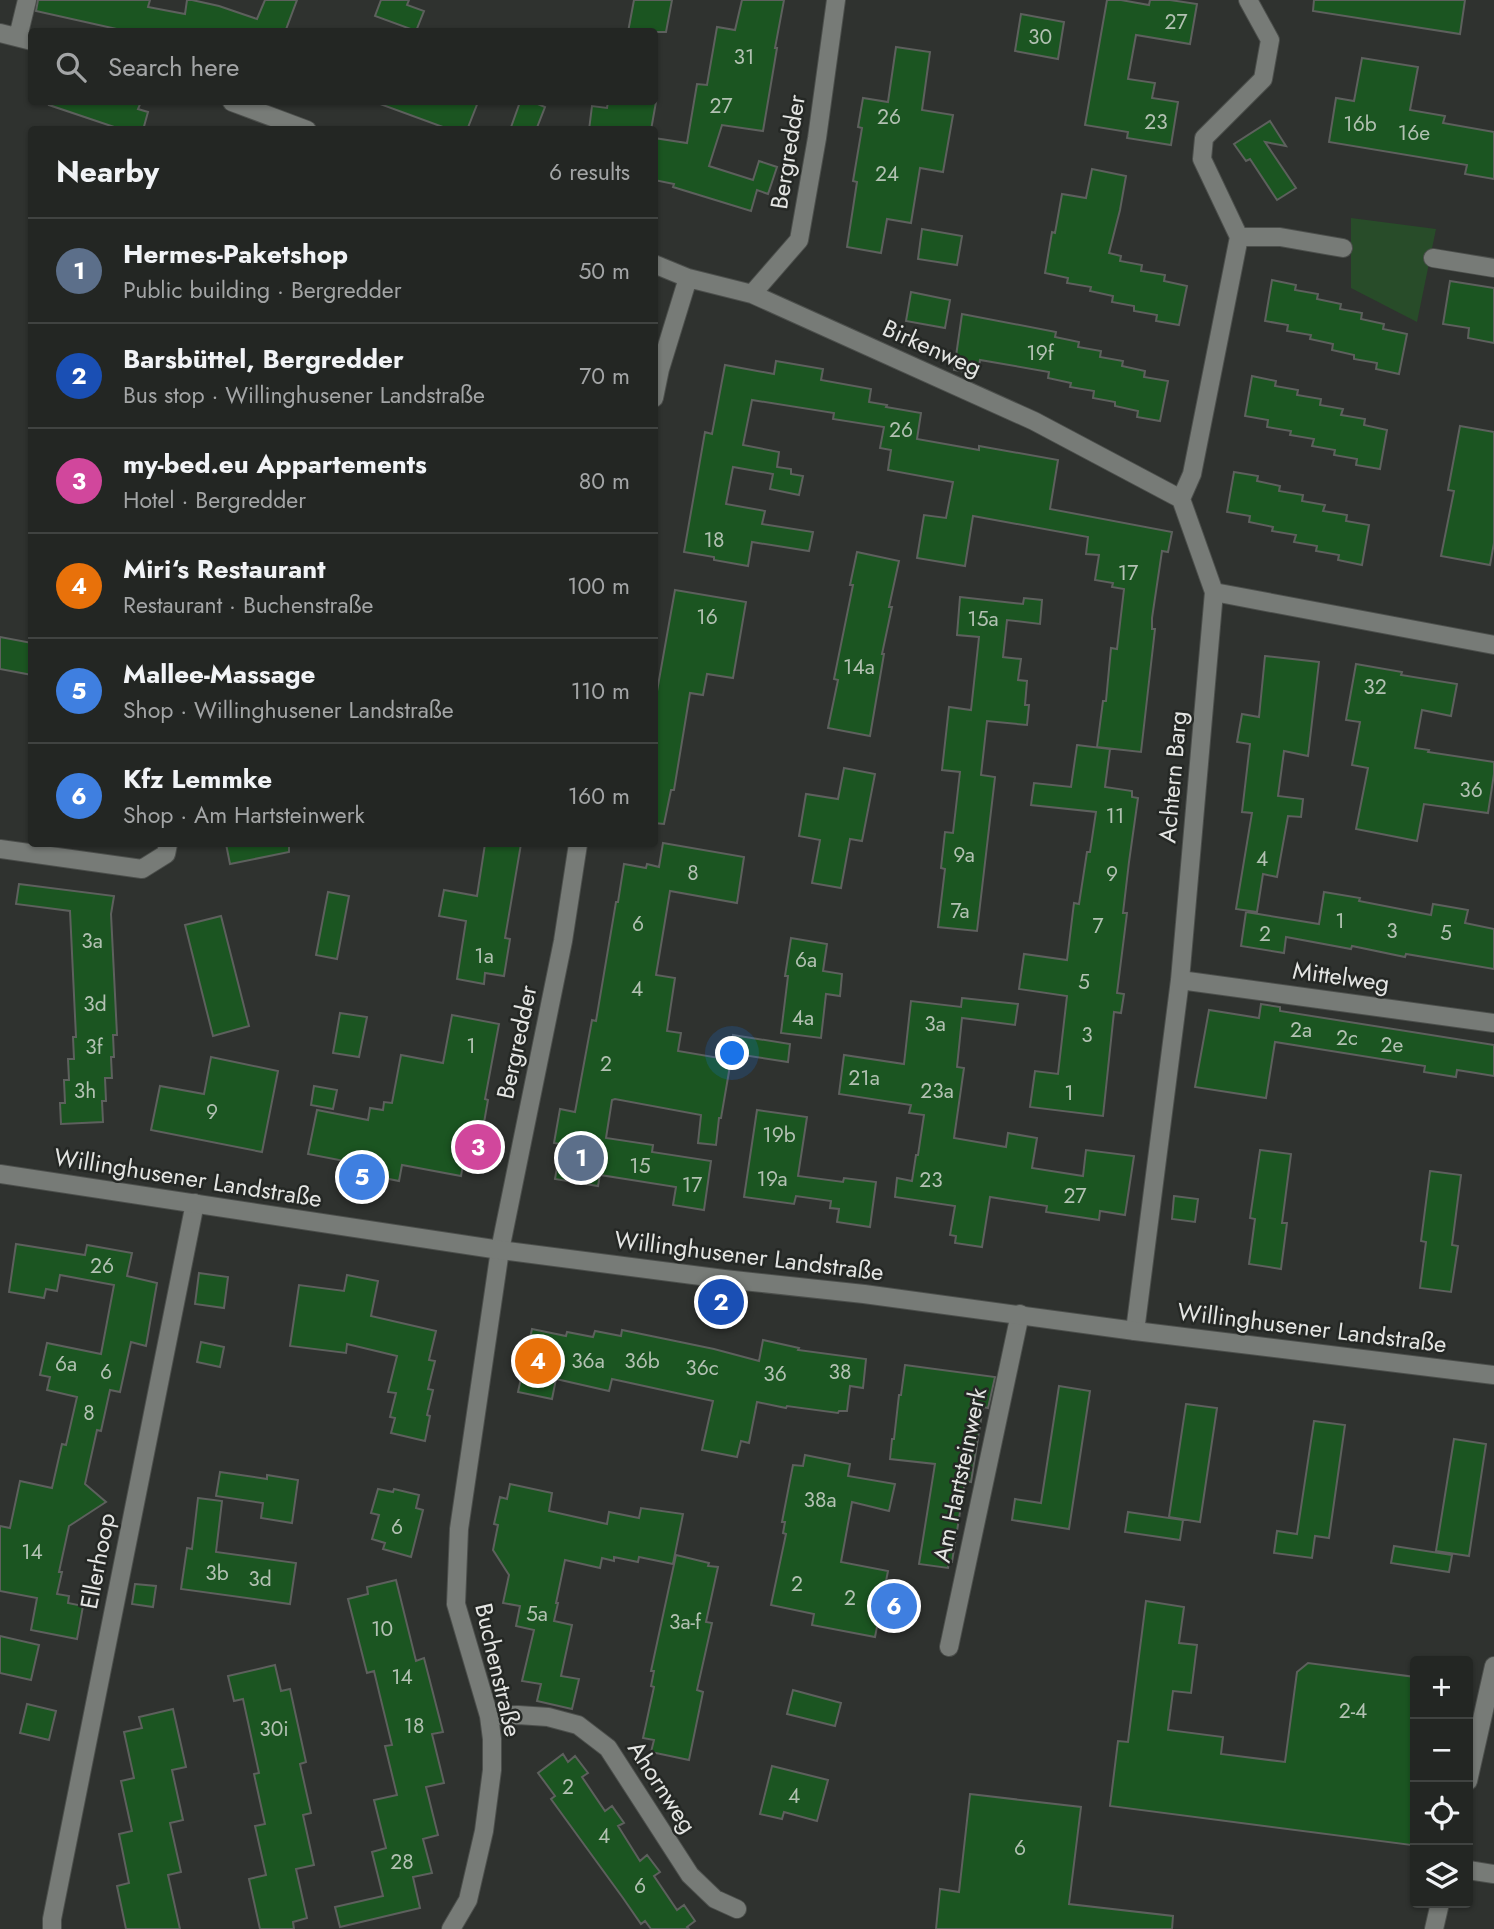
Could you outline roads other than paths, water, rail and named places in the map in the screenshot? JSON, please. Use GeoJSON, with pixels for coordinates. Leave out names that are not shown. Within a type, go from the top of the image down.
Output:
{"type":"FeatureCollection","features":[{"type":"Feature","properties":{"kind":"street"},"geometry":{"type":"LineString","coordinates":[[16,37],[27,0]]}},
{"type":"Feature","properties":{"kind":"street","name":"Bergredder"},"geometry":{"type":"LineString","coordinates":[[752,294],[799,240],[817,138],[836,0]]}},
{"type":"Feature","properties":{"kind":"street"},"geometry":{"type":"LineString","coordinates":[[1181,499],[1192,474],[1239,237],[1202,159],[1204,138],[1263,79],[1270,40],[1248,0]]}},
{"type":"Feature","properties":{"kind":"street"},"geometry":{"type":"LineString","coordinates":[[240,105],[294,126]]}},
{"type":"Feature","properties":{"kind":"street"},"geometry":{"type":"LineString","coordinates":[[1239,237],[1280,237],[1343,248]]}},
{"type":"Feature","properties":{"kind":"street"},"geometry":{"type":"LineString","coordinates":[[1433,258],[1494,268]]}},
{"type":"Feature","properties":{"kind":"street","name":"Birkenweg"},"geometry":{"type":"LineString","coordinates":[[658,266],[688,278],[752,294],[1034,421],[1181,499]]}},
{"type":"Feature","properties":{"kind":"street"},"geometry":{"type":"LineString","coordinates":[[658,379],[688,278]]}},
{"type":"Feature","properties":{"kind":"street","name":"Achtern Barg"},"geometry":{"type":"LineString","coordinates":[[1135,1331],[1180,979],[1214,592],[1181,499]]}},
{"type":"Feature","properties":{"kind":"street"},"geometry":{"type":"LineString","coordinates":[[1214,592],[1494,645]]}},
{"type":"Feature","properties":{"kind":"street","name":"Bergredder"},"geometry":{"type":"LineString","coordinates":[[500,1250],[563,941],[578,847]]}},
{"type":"Feature","properties":{"kind":"street"},"geometry":{"type":"LineString","coordinates":[[0,849],[142,869],[167,848]]}},
{"type":"Feature","properties":{"kind":"street","name":"Mittelweg"},"geometry":{"type":"LineString","coordinates":[[1180,979],[1494,1023]]}},
{"type":"Feature","properties":{"kind":"street","name":"Willinghusener Landstraße"},"geometry":{"type":"LineString","coordinates":[[0,1174],[500,1250],[1494,1375]]}},
{"type":"Feature","properties":{"kind":"street","name":"Ellerhoop"},"geometry":{"type":"LineString","coordinates":[[52,1929],[78,1785],[195,1203]]}},
{"type":"Feature","properties":{"kind":"street","name":"Buchenstraße"},"geometry":{"type":"LineString","coordinates":[[451,1929],[468,1900],[484,1831],[492,1770],[489,1716],[456,1604],[459,1529],[500,1250]]}},
{"type":"Feature","properties":{"kind":"street","name":"Am Hartsteinwerk"},"geometry":{"type":"LineString","coordinates":[[949,1647],[1020,1314]]}},
{"type":"Feature","properties":{"kind":"street"},"geometry":{"type":"LineString","coordinates":[[1473,1759],[1494,1666]]}},
{"type":"Feature","properties":{"kind":"street","name":"Ahornweg"},"geometry":{"type":"LineString","coordinates":[[489,1716],[548,1717],[578,1725],[608,1748],[690,1875],[715,1899],[737,1909]]}},
{"type":"Feature","properties":{"kind":"street"},"geometry":{"type":"LineString","coordinates":[[1473,1871],[1494,1874]]}},
{"type":"Feature","properties":{"kind":"street"},"geometry":{"type":"LineString","coordinates":[[1434,1929],[1439,1908]]}},
{"type":"Feature","properties":{"kind":"place","name":"my-bed.eu Appartements"},"geometry":{"type":"Point","coordinates":[478,1147]}},
{"type":"Feature","properties":{"kind":"place","name":"Hermes-Paketshop"},"geometry":{"type":"Point","coordinates":[581,1158]}},
{"type":"Feature","properties":{"kind":"place","name":"Mallee-Massage"},"geometry":{"type":"Point","coordinates":[362,1177]}},
{"type":"Feature","properties":{"kind":"place","name":"Barsbüttel, Bergredder"},"geometry":{"type":"Point","coordinates":[721,1302]}},
{"type":"Feature","properties":{"kind":"place","name":"Miri‘s Restaurant"},"geometry":{"type":"Point","coordinates":[538,1361]}},
{"type":"Feature","properties":{"kind":"place","name":"Kfz Lemmke"},"geometry":{"type":"Point","coordinates":[894,1606]}}]}
